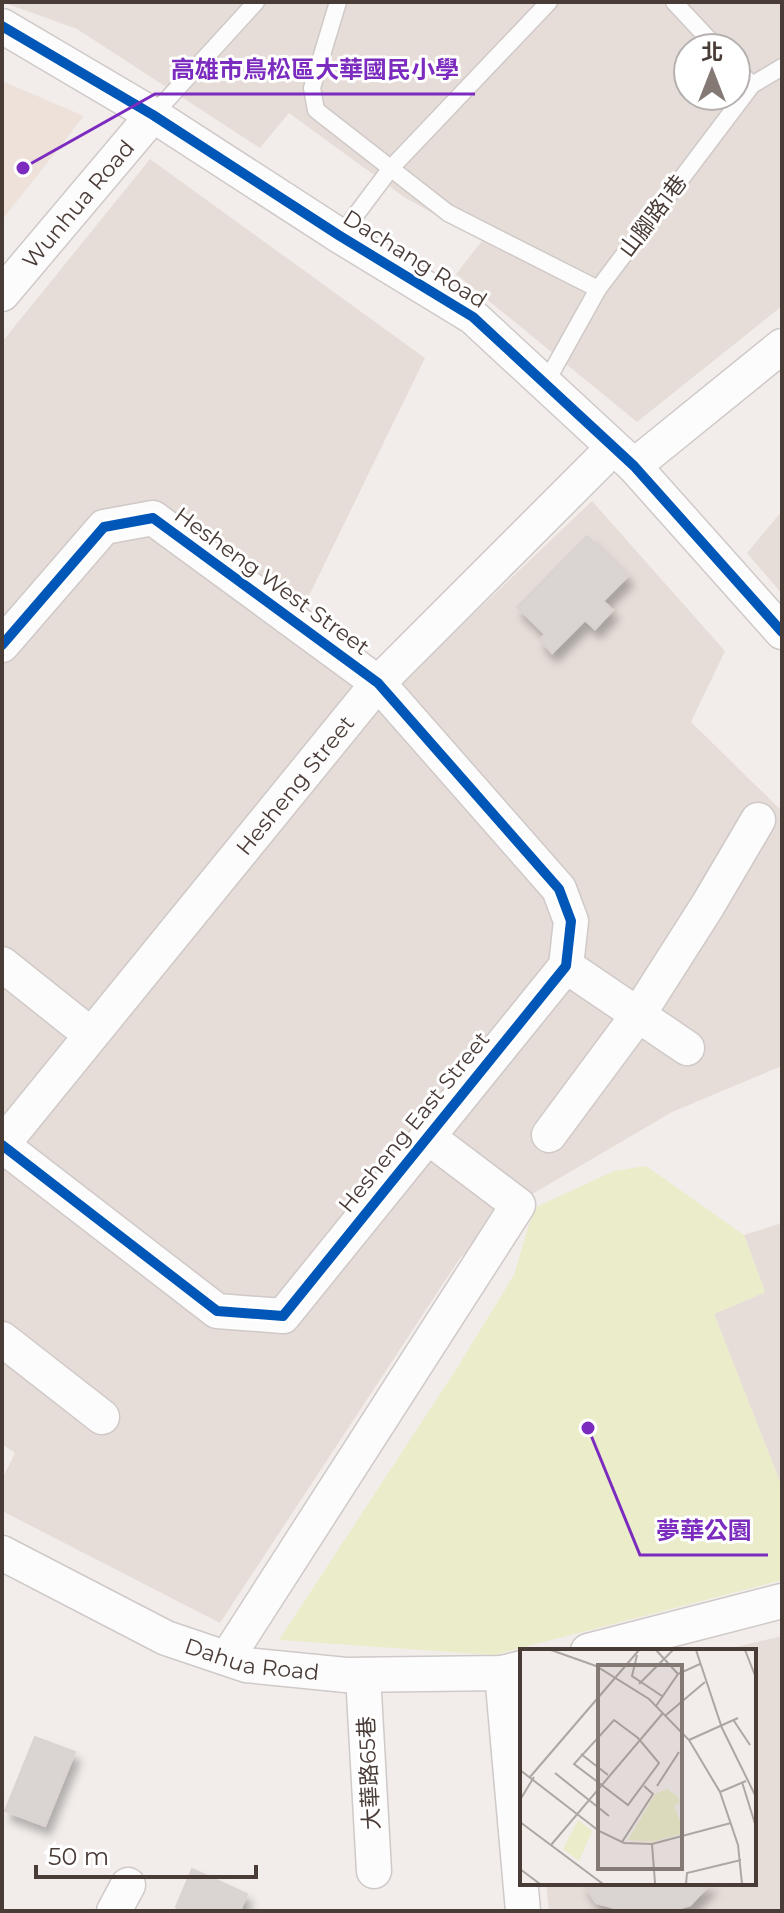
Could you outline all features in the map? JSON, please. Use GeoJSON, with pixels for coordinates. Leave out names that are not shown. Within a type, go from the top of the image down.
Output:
{"type":"FeatureCollection","features":[{"type":"Feature","properties":{"kind":"street","name":"Dachang Road"},"geometry":{"type":"LineString","coordinates":[[2,26],[153,115],[340,236],[473,317],[624,457],[782,632]]}},
{"type":"Feature","properties":{"kind":"street","name":"Wunhua Road"},"geometry":{"type":"LineString","coordinates":[[2,294],[153,115]]}},
{"type":"Feature","properties":{"kind":"street","name":"Hesheng Street"},"geometry":{"type":"LineString","coordinates":[[2,1145],[378,683],[624,457],[782,346]]}},
{"type":"Feature","properties":{"kind":"street","name":"Hesheng West Street"},"geometry":{"type":"LineString","coordinates":[[2,645],[104,527],[153,518],[378,683]]}},
{"type":"Feature","properties":{"kind":"street"},"geometry":{"type":"LineString","coordinates":[[378,683],[559,889],[571,921],[566,966],[687,1048]]}},
{"type":"Feature","properties":{"kind":"street"},"geometry":{"type":"LineString","coordinates":[[549,1135],[638,1015],[758,820]]}},
{"type":"Feature","properties":{"kind":"street"},"geometry":{"type":"LineString","coordinates":[[2,964],[91,1035]]}},
{"type":"Feature","properties":{"kind":"street","name":"Hesheng East Street"},"geometry":{"type":"LineString","coordinates":[[2,1145],[217,1311],[283,1316],[566,966]]}},
{"type":"Feature","properties":{"kind":"street"},"geometry":{"type":"LineString","coordinates":[[227,1658],[518,1205],[428,1137]]}},
{"type":"Feature","properties":{"kind":"street"},"geometry":{"type":"LineString","coordinates":[[2,1339],[102,1417]]}},
{"type":"Feature","properties":{"kind":"street","name":"Dahua Road"},"geometry":{"type":"LineString","coordinates":[[2,1553],[166,1638],[246,1665],[363,1675],[512,1670]]}},
{"type":"Feature","properties":{"kind":"street"},"geometry":{"type":"LineString","coordinates":[[596,1649],[782,1601]]}},
{"type":"Feature","properties":{"kind":"street"},"geometry":{"type":"LineString","coordinates":[[512,1670],[520,1845]]}},
{"type":"Feature","properties":{"kind":"street","name":"大華路65巷"},"geometry":{"type":"LineString","coordinates":[[363,1675],[374,1871]]}},
{"type":"Feature","properties":{"kind":"street"},"geometry":{"type":"LineString","coordinates":[[522,1885],[523,1911]]}},
{"type":"Feature","properties":{"kind":"lane"},"geometry":{"type":"LineString","coordinates":[[153,115],[256,2]]}},
{"type":"Feature","properties":{"kind":"lane"},"geometry":{"type":"LineString","coordinates":[[338,2],[312,88],[316,110],[448,213],[598,289]]}},
{"type":"Feature","properties":{"kind":"lane"},"geometry":{"type":"LineString","coordinates":[[340,236],[391,168],[549,2]]}},
{"type":"Feature","properties":{"kind":"lane"},"geometry":{"type":"LineString","coordinates":[[674,2],[702,32]]}},
{"type":"Feature","properties":{"kind":"lane","name":"山腳路1巷"},"geometry":{"type":"LineString","coordinates":[[752,85],[782,67]]}},
{"type":"Feature","properties":{"kind":"lane","name":"山腳路1巷"},"geometry":{"type":"LineString","coordinates":[[545,384],[598,289],[732,112]]}},
{"type":"Feature","properties":{"kind":"shaded area"},"geometry":{"type":"Polygon","coordinates":[[[2,2],[782,2],[782,306],[637,422],[456,274],[482,241],[404,197],[289,113],[260,148],[77,29],[2,2]]]}},
{"type":"Feature","properties":{"kind":"shaded area"},"geometry":{"type":"Polygon","coordinates":[[[2,81],[84,116],[2,220],[2,81]]]}},
{"type":"Feature","properties":{"kind":"shaded area"},"geometry":{"type":"Polygon","coordinates":[[[150,159],[425,358],[303,608],[398,686],[592,501],[725,651],[691,722],[782,811],[782,1066],[672,1112],[529,1196],[460,1258],[220,1623],[2,1511],[2,1479],[15,1453],[2,1444],[2,342],[150,159]]]}},
{"type":"Feature","properties":{"kind":"shaded area"},"geometry":{"type":"Polygon","coordinates":[[[782,511],[782,594],[747,553],[782,511]]]}},
{"type":"Feature","properties":{"kind":"shaded area"},"geometry":{"type":"Polygon","coordinates":[[[782,1223],[782,1487],[714,1314],[765,1292],[744,1235],[782,1223]]]}},
{"type":"Feature","properties":{"kind":"shaded area"},"geometry":{"type":"Polygon","coordinates":[[[782,1636],[782,1911],[549,1911],[546,1885],[756,1885],[756,1649],[728,1649],[782,1636]]]}},
{"type":"Feature","properties":{"kind":"green space"},"geometry":{"type":"Polygon","coordinates":[[[646,1166],[744,1235],[765,1292],[714,1314],[782,1487],[782,1580],[494,1655],[279,1640],[457,1368],[514,1275],[534,1208],[614,1171],[646,1166]]]}},
{"type":"Feature","properties":{"kind":"building"},"geometry":{"type":"Polygon","coordinates":[[[587,536],[628,576],[603,601],[613,610],[595,629],[585,620],[552,653],[540,640],[545,634],[517,607],[587,536]]]}},
{"type":"Feature","properties":{"kind":"building"},"geometry":{"type":"Polygon","coordinates":[[[35,1737],[75,1752],[45,1826],[5,1811],[35,1737]]]}},
{"type":"Feature","properties":{"kind":"building"},"geometry":{"type":"Polygon","coordinates":[[[192,1869],[247,1894],[240,1911],[184,1911],[176,1907],[192,1869]]]}},
{"type":"Feature","properties":{"kind":"building"},"geometry":{"type":"Polygon","coordinates":[[[584,1885],[709,1885],[690,1905],[671,1911],[626,1911],[596,1903],[584,1885]]]}},
{"type":"Feature","properties":{"kind":"cycle path"},"geometry":{"type":"LineString","coordinates":[[2,26],[153,115],[340,236],[473,317],[634,466],[782,632]]}},
{"type":"Feature","properties":{"kind":"cycle path"},"geometry":{"type":"LineString","coordinates":[[2,645],[104,527],[153,518],[378,683],[559,889],[571,921],[566,966],[283,1316],[217,1311],[2,1145]]}},
{"type":"Feature","properties":{"kind":"place","name":"高雄市鳥松區大華國民小學"},"geometry":{"type":"Point","coordinates":[23,168]}},
{"type":"Feature","properties":{"kind":"place","name":"夢華公園"},"geometry":{"type":"Point","coordinates":[588,1428]}}]}
